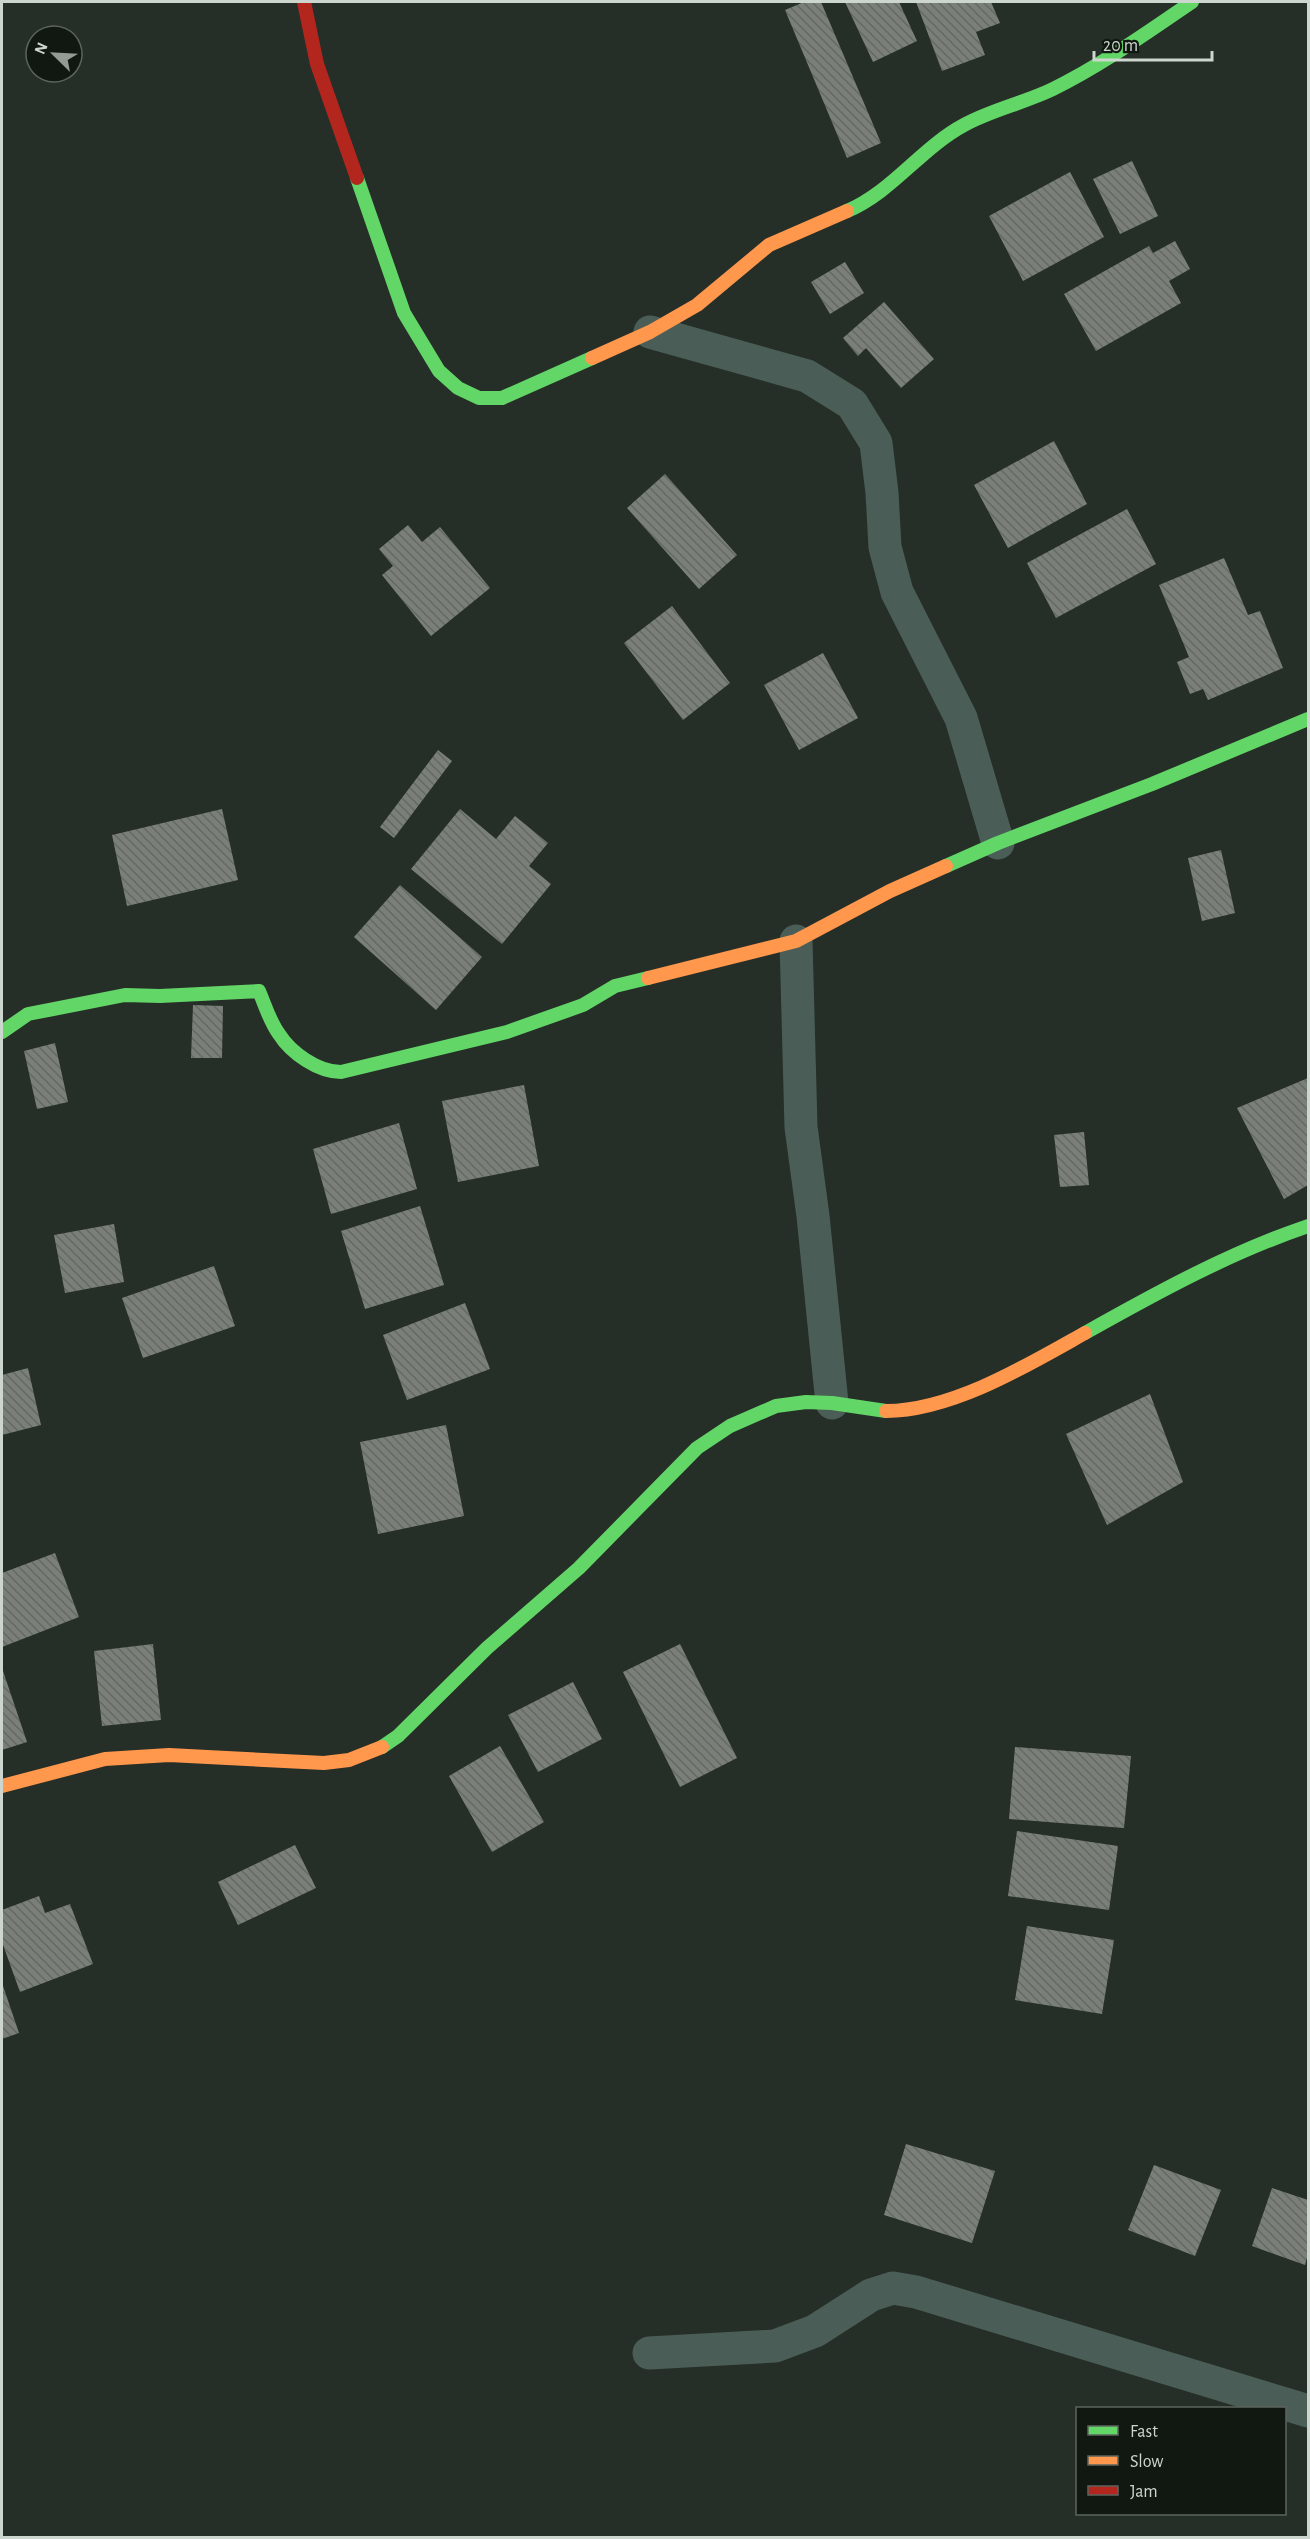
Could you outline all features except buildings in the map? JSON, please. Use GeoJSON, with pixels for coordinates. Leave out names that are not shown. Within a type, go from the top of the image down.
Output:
{"type":"FeatureCollection","features":[{"type":"Feature","properties":{"kind":"street"},"geometry":{"type":"LineString","coordinates":[[304,2],[317,64],[404,313],[439,370],[458,388],[479,398],[502,398],[650,332],[698,305],[769,245],[861,205],[890,184],[935,143],[965,124],[1051,90],[1098,65],[1192,2]]}},
{"type":"Feature","properties":{"kind":"street"},"geometry":{"type":"LineString","coordinates":[[650,332],[807,376],[852,404],[876,443],[885,547],[897,592],[961,718],[998,843]]}},
{"type":"Feature","properties":{"kind":"street"},"geometry":{"type":"LineString","coordinates":[[2,1032],[28,1014],[125,995],[160,996],[259,991],[279,1035],[309,1063],[328,1072],[341,1072],[507,1032],[583,1005],[615,986],[796,941],[890,891],[998,843],[1152,784],[1308,719]]}},
{"type":"Feature","properties":{"kind":"street"},"geometry":{"type":"LineString","coordinates":[[796,941],[801,1127],[813,1216],[832,1403]]}},
{"type":"Feature","properties":{"kind":"street"},"geometry":{"type":"LineString","coordinates":[[2,1786],[105,1759],[169,1755],[324,1763],[349,1760],[379,1749],[398,1736],[487,1648],[579,1568],[697,1448],[730,1426],[776,1407],[806,1402],[832,1403],[888,1411],[927,1407],[952,1400],[1052,1352],[1181,1279],[1264,1241],[1308,1226]]}},
{"type":"Feature","properties":{"kind":"street"},"geometry":{"type":"LineString","coordinates":[[649,2353],[775,2346],[815,2331],[871,2295],[892,2288],[916,2292],[1308,2411]]}},
{"type":"Feature","properties":{"kind":"traffic: fast"},"geometry":{"type":"LineString","coordinates":[[847,211],[878,193],[934,145],[964,125],[1071,80],[1124,48],[1192,2]]}},
{"type":"Feature","properties":{"kind":"traffic: fast"},"geometry":{"type":"LineString","coordinates":[[357,178],[404,313],[439,371],[458,388],[479,398],[502,398],[592,358]]}},
{"type":"Feature","properties":{"kind":"traffic: fast"},"geometry":{"type":"LineString","coordinates":[[946,866],[1308,719]]}},
{"type":"Feature","properties":{"kind":"traffic: fast"},"geometry":{"type":"LineString","coordinates":[[2,1032],[28,1014],[125,995],[160,996],[259,991],[273,1024],[291,1048],[314,1065],[341,1072],[507,1032],[583,1005],[615,986],[648,978]]}},
{"type":"Feature","properties":{"kind":"traffic: fast"},"geometry":{"type":"LineString","coordinates":[[1085,1333],[1222,1261],[1308,1226]]}},
{"type":"Feature","properties":{"kind":"traffic: fast"},"geometry":{"type":"LineString","coordinates":[[382,1747],[398,1736],[487,1648],[579,1568],[697,1448],[730,1426],[776,1406],[806,1402],[832,1403],[886,1411]]}},
{"type":"Feature","properties":{"kind":"traffic: slow"},"geometry":{"type":"LineString","coordinates":[[592,358],[650,332],[697,305],[769,245],[847,211]]}},
{"type":"Feature","properties":{"kind":"traffic: slow"},"geometry":{"type":"LineString","coordinates":[[648,978],[796,941],[890,891],[946,866]]}},
{"type":"Feature","properties":{"kind":"traffic: slow"},"geometry":{"type":"LineString","coordinates":[[886,1411],[911,1409],[963,1395],[1014,1372],[1085,1333]]}},
{"type":"Feature","properties":{"kind":"traffic: slow"},"geometry":{"type":"LineString","coordinates":[[2,1786],[105,1759],[169,1755],[324,1763],[349,1760],[382,1747]]}},
{"type":"Feature","properties":{"kind":"traffic: jam"},"geometry":{"type":"LineString","coordinates":[[304,2],[317,64],[357,178]]}}]}
